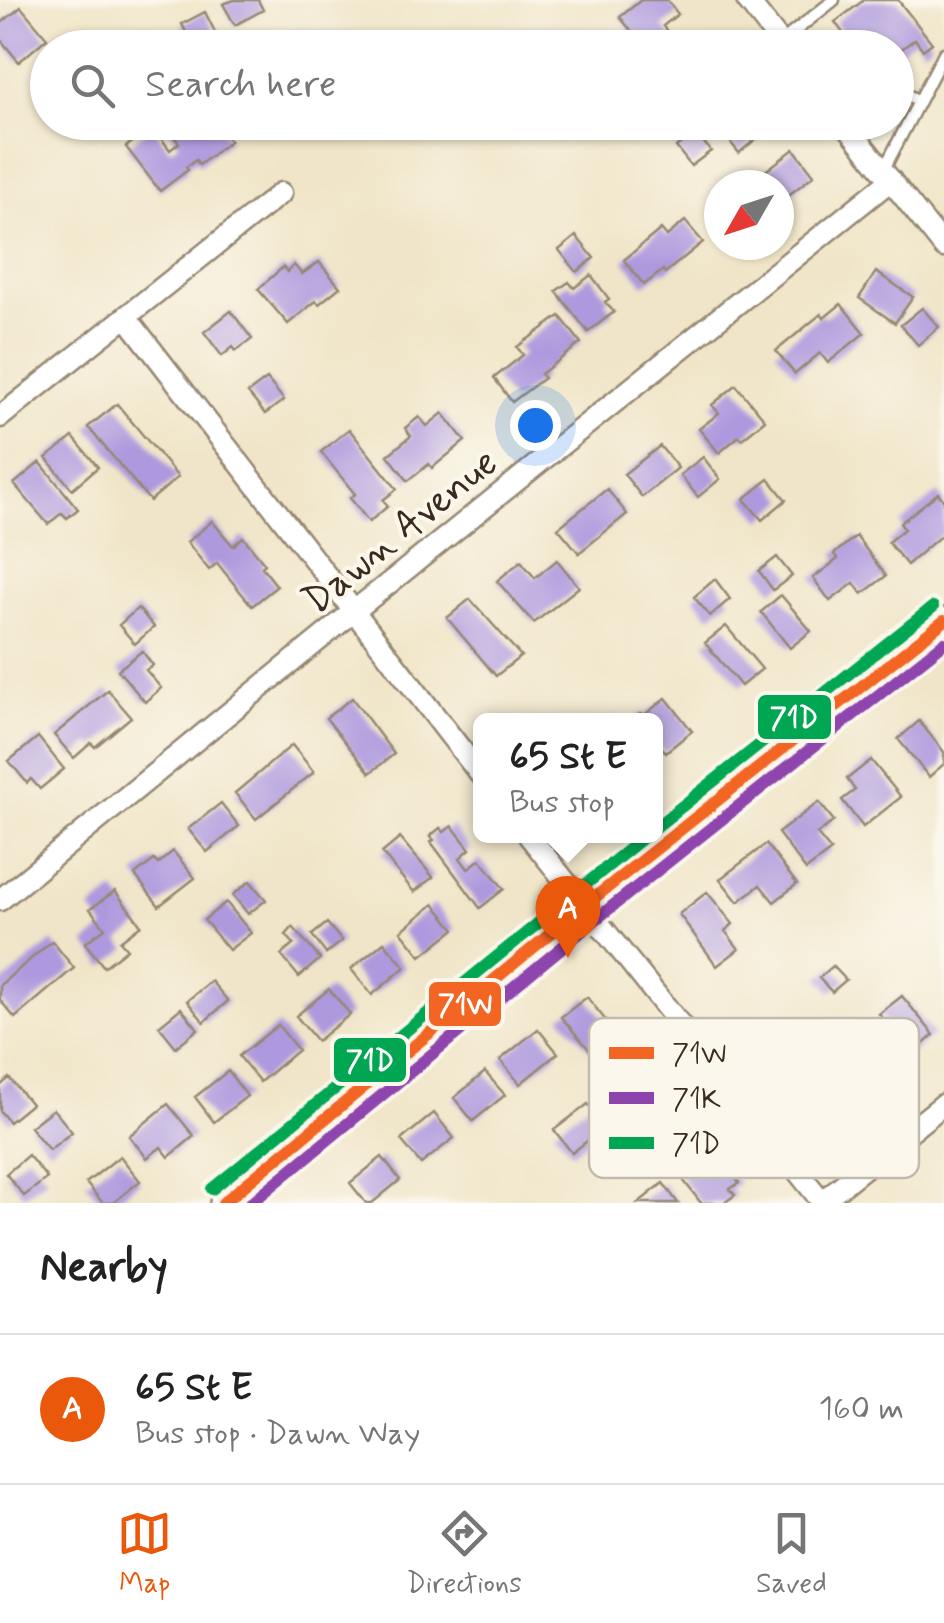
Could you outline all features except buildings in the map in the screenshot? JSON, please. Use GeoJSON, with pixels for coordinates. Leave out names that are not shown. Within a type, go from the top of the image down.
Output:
{"type":"FeatureCollection","features":[{"type":"Feature","properties":{"kind":"street"},"geometry":{"type":"LineString","coordinates":[[747,0],[771,30]]}},
{"type":"Feature","properties":{"kind":"street"},"geometry":{"type":"LineString","coordinates":[[859,140],[944,247]]}},
{"type":"Feature","properties":{"kind":"street","name":"Dawn Avenue"},"geometry":{"type":"LineString","coordinates":[[0,900],[887,175]]}},
{"type":"Feature","properties":{"kind":"street"},"geometry":{"type":"LineString","coordinates":[[0,417],[282,193]]}},
{"type":"Feature","properties":{"kind":"street"},"geometry":{"type":"LineString","coordinates":[[127,318],[473,765]]}},
{"type":"Feature","properties":{"kind":"street"},"geometry":{"type":"LineString","coordinates":[[223,1203],[584,906],[944,621]]}},
{"type":"Feature","properties":{"kind":"street"},"geometry":{"type":"LineString","coordinates":[[534,843],[674,1018]]}},
{"type":"Feature","properties":{"kind":"street"},"geometry":{"type":"LineString","coordinates":[[919,1124],[944,1104]]}},
{"type":"Feature","properties":{"kind":"street"},"geometry":{"type":"LineString","coordinates":[[802,1178],[821,1202],[851,1178]]}},
{"type":"Feature","properties":{"kind":"lane"},"geometry":{"type":"LineString","coordinates":[[800,30],[834,0]]}},
{"type":"Feature","properties":{"kind":"lane"},"geometry":{"type":"LineString","coordinates":[[914,112],[944,53]]}},
{"type":"Feature","properties":{"kind":"lane"},"geometry":{"type":"LineString","coordinates":[[914,98],[919,100]]}},
{"type":"Feature","properties":{"kind":"lane"},"geometry":{"type":"LineString","coordinates":[[887,175],[902,140]]}},
{"type":"Feature","properties":{"kind":"transit line","name":"71D"},"geometry":{"type":"LineString","coordinates":[[663,821],[933,607]]}},
{"type":"Feature","properties":{"kind":"transit line","name":"71W"},"geometry":{"type":"LineString","coordinates":[[223,1203],[584,906],[944,621]]}},
{"type":"Feature","properties":{"kind":"transit line","name":"71K"},"geometry":{"type":"LineString","coordinates":[[251,1203],[595,920],[944,643]]}},
{"type":"Feature","properties":{"kind":"transit line","name":"71D"},"geometry":{"type":"LineString","coordinates":[[212,1189],[636,843]]}},
{"type":"Feature","properties":{"kind":"place","name":"65 St E"},"geometry":{"type":"Point","coordinates":[568,958]}}]}
